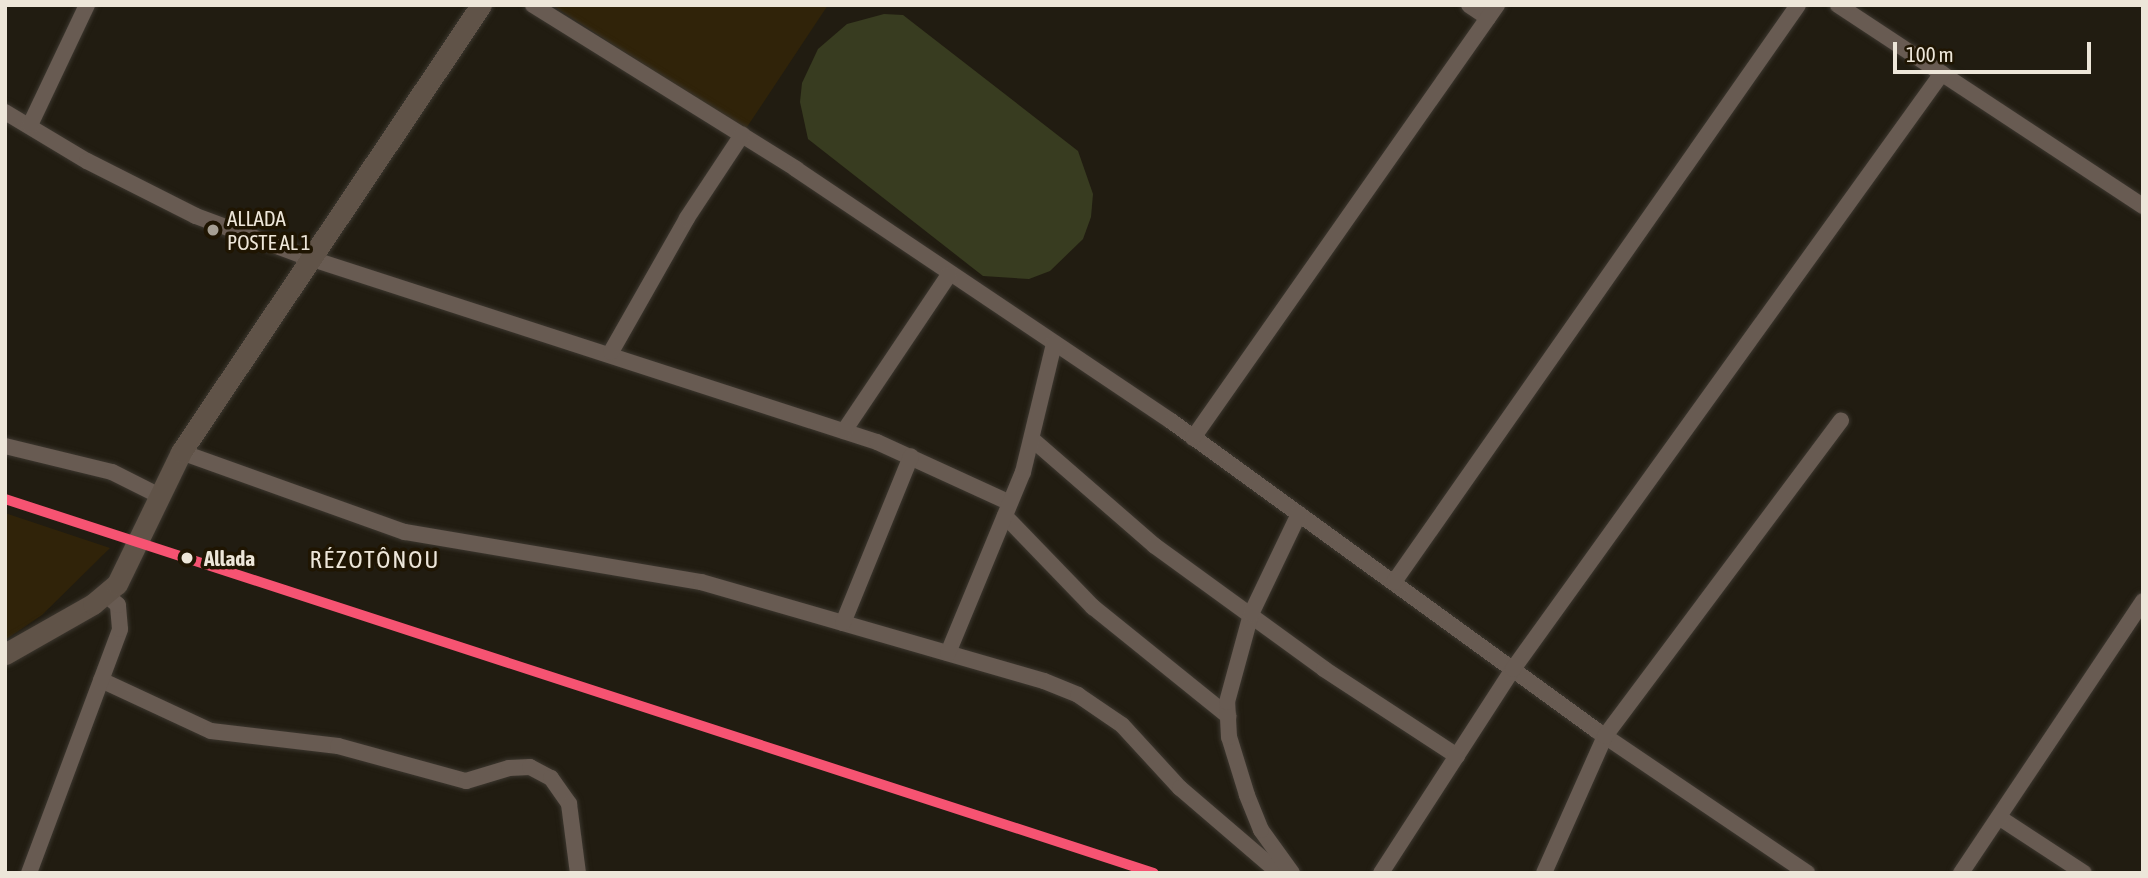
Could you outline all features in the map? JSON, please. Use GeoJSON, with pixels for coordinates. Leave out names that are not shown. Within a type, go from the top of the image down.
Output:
{"type":"FeatureCollection","features":[{"type":"Feature","properties":{"kind":"main road"},"geometry":{"type":"LineString","coordinates":[[5,654],[106,595],[126,569],[158,495],[181,452],[481,5]]}},
{"type":"Feature","properties":{"kind":"street"},"geometry":{"type":"LineString","coordinates":[[30,125],[87,5]]}},
{"type":"Feature","properties":{"kind":"street"},"geometry":{"type":"LineString","coordinates":[[533,5],[742,135],[1193,438],[1605,736],[1807,873]]}},
{"type":"Feature","properties":{"kind":"street"},"geometry":{"type":"LineString","coordinates":[[1193,438],[1492,12],[1469,5]]}},
{"type":"Feature","properties":{"kind":"street"},"geometry":{"type":"LineString","coordinates":[[1394,582],[1798,5]]}},
{"type":"Feature","properties":{"kind":"street"},"geometry":{"type":"LineString","coordinates":[[1838,5],[2143,206]]}},
{"type":"Feature","properties":{"kind":"street"},"geometry":{"type":"LineString","coordinates":[[1381,873],[1513,669],[1942,73]]}},
{"type":"Feature","properties":{"kind":"street"},"geometry":{"type":"LineString","coordinates":[[5,112],[170,204],[309,258],[611,352],[911,456],[1007,509],[1093,607],[1228,716]]}},
{"type":"Feature","properties":{"kind":"street"},"geometry":{"type":"LineString","coordinates":[[611,352],[687,218],[742,135]]}},
{"type":"Feature","properties":{"kind":"street"},"geometry":{"type":"LineString","coordinates":[[844,431],[949,275]]}},
{"type":"Feature","properties":{"kind":"street"},"geometry":{"type":"LineString","coordinates":[[948,653],[1033,440],[1054,344]]}},
{"type":"Feature","properties":{"kind":"street"},"geometry":{"type":"LineString","coordinates":[[1544,873],[1605,736],[1841,421]]}},
{"type":"Feature","properties":{"kind":"street"},"geometry":{"type":"LineString","coordinates":[[1033,440],[1155,546],[1324,668],[1457,756]]}},
{"type":"Feature","properties":{"kind":"street"},"geometry":{"type":"LineString","coordinates":[[5,446],[111,472],[158,495]]}},
{"type":"Feature","properties":{"kind":"street"},"geometry":{"type":"LineString","coordinates":[[181,452],[405,532],[462,545],[665,574],[1044,681],[1101,709],[1122,725],[1223,828],[1279,873]]}},
{"type":"Feature","properties":{"kind":"street"},"geometry":{"type":"LineString","coordinates":[[843,623],[911,456]]}},
{"type":"Feature","properties":{"kind":"street"},"geometry":{"type":"LineString","coordinates":[[1292,873],[1261,830],[1237,766],[1228,716],[1236,660],[1251,614],[1299,514]]}},
{"type":"Feature","properties":{"kind":"street"},"geometry":{"type":"LineString","coordinates":[[29,873],[120,629],[118,605],[106,595]]}},
{"type":"Feature","properties":{"kind":"street"},"geometry":{"type":"LineString","coordinates":[[1961,873],[2143,601]]}},
{"type":"Feature","properties":{"kind":"street"},"geometry":{"type":"LineString","coordinates":[[101,680],[211,731],[338,746],[466,780],[509,768],[530,767],[551,778],[569,804],[578,873]]}},
{"type":"Feature","properties":{"kind":"street"},"geometry":{"type":"LineString","coordinates":[[2000,818],[2084,873]]}},
{"type":"Feature","properties":{"kind":"shaded area"},"geometry":{"type":"Polygon","coordinates":[[[552,5],[828,5],[745,130],[552,5]]]}},
{"type":"Feature","properties":{"kind":"shaded area"},"geometry":{"type":"Polygon","coordinates":[[[5,513],[110,548],[42,615],[5,640],[5,513]]]}},
{"type":"Feature","properties":{"kind":"green space"},"geometry":{"type":"Polygon","coordinates":[[[884,14],[903,15],[1078,151],[1093,194],[1091,217],[1083,239],[1050,271],[1029,279],[983,276],[808,139],[800,102],[802,83],[818,49],[847,24],[884,14]]]}},
{"type":"Feature","properties":{"kind":"transit line"},"geometry":{"type":"LineString","coordinates":[[5,499],[1154,873]]}},
{"type":"Feature","properties":{"kind":"place","name":"ALLADA POSTE AL 1"},"geometry":{"type":"Point","coordinates":[213,230]}},
{"type":"Feature","properties":{"kind":"place","name":"Allada"},"geometry":{"type":"Point","coordinates":[187,558]}},
{"type":"Feature","properties":{"kind":"district","name":"RÉZOTÔNOU"},"geometry":{"type":"Point","coordinates":[375,560]}}]}
